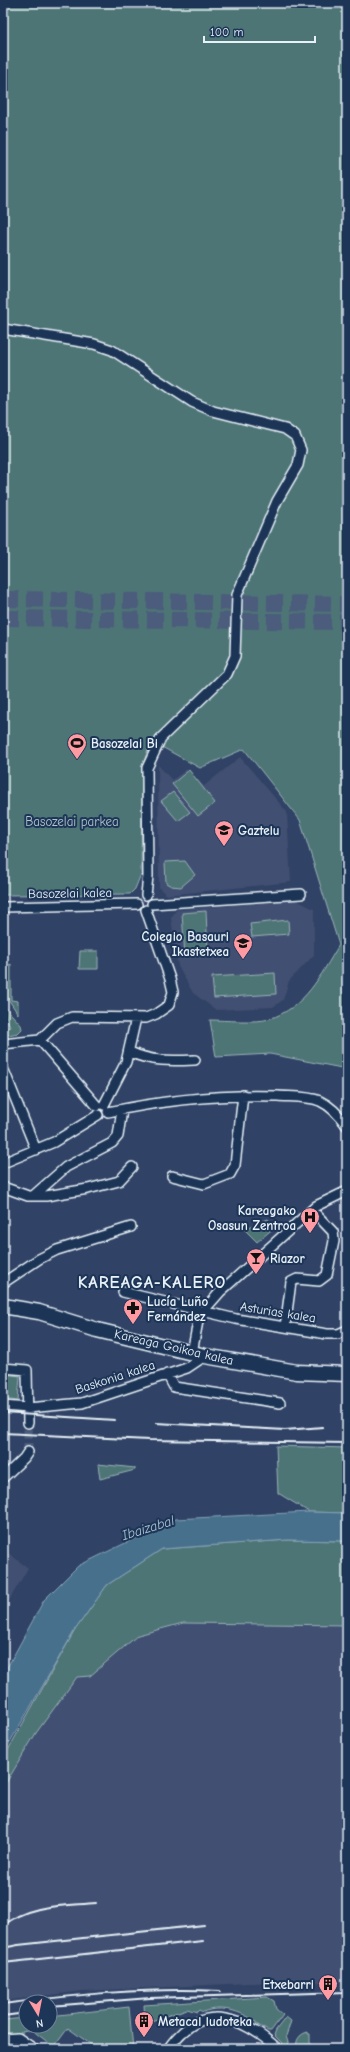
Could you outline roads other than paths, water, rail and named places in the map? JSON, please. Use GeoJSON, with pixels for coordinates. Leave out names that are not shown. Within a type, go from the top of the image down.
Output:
{"type":"FeatureCollection","features":[{"type":"Feature","properties":{"kind":"main road","name":"Kareaga Goikoa kalea"},"geometry":{"type":"LineString","coordinates":[[3,1306],[39,1312],[97,1330],[198,1354],[297,1372],[347,1374]]}},
{"type":"Feature","properties":{"kind":"street"},"geometry":{"type":"LineString","coordinates":[[3,329],[94,344],[112,350],[192,402],[213,411],[285,428],[295,436],[301,450],[298,465],[277,501],[237,595],[236,656],[233,663],[227,674],[161,738],[147,768],[148,876],[146,895]]}},
{"type":"Feature","properties":{"kind":"street"},"geometry":{"type":"LineString","coordinates":[[3,1044],[40,1040],[62,1019],[72,1017],[146,1018],[156,1014],[169,1005],[173,992],[149,907],[152,899],[146,895],[139,897],[137,904],[141,910],[149,907],[301,894]]}},
{"type":"Feature","properties":{"kind":"street","name":"Basozelai kalea"},"geometry":{"type":"LineString","coordinates":[[3,907],[137,904]]}},
{"type":"Feature","properties":{"kind":"street"},"geometry":{"type":"LineString","coordinates":[[3,1163],[54,1142],[102,1109],[130,1052],[136,1018]]}},
{"type":"Feature","properties":{"kind":"street"},"geometry":{"type":"LineString","coordinates":[[40,1040],[102,1109],[122,1110],[182,1099],[242,1095],[310,1098],[327,1106],[347,1126]]}},
{"type":"Feature","properties":{"kind":"street"},"geometry":{"type":"LineString","coordinates":[[130,1052],[144,1059],[165,1062],[195,1060]]}},
{"type":"Feature","properties":{"kind":"street"},"geometry":{"type":"LineString","coordinates":[[3,1068],[36,1150]]}},
{"type":"Feature","properties":{"kind":"street"},"geometry":{"type":"LineString","coordinates":[[172,1176],[204,1184],[230,1174],[235,1165],[242,1095]]}},
{"type":"Feature","properties":{"kind":"street"},"geometry":{"type":"LineString","coordinates":[[33,1196],[66,1167],[112,1143],[118,1136],[122,1110]]}},
{"type":"Feature","properties":{"kind":"street"},"geometry":{"type":"LineString","coordinates":[[3,1187],[33,1196],[46,1196],[99,1187],[119,1180],[132,1167]]}},
{"type":"Feature","properties":{"kind":"street"},"geometry":{"type":"LineString","coordinates":[[198,1354],[199,1316],[220,1292],[316,1206],[347,1191]]}},
{"type":"Feature","properties":{"kind":"street"},"geometry":{"type":"LineString","coordinates":[[285,1327],[291,1282],[297,1278],[319,1281],[327,1275],[334,1241],[333,1232],[312,1210]]}},
{"type":"Feature","properties":{"kind":"street"},"geometry":{"type":"LineString","coordinates":[[3,1283],[39,1259],[57,1250],[131,1227]]}},
{"type":"Feature","properties":{"kind":"street","name":"Asturias kalea"},"geometry":{"type":"LineString","coordinates":[[123,1292],[191,1310],[204,1311],[236,1319],[327,1334],[338,1334],[347,1330]]}},
{"type":"Feature","properties":{"kind":"street","name":"Baskonia kalea"},"geometry":{"type":"LineString","coordinates":[[3,1406],[28,1408],[82,1403],[187,1368],[198,1354]]}},
{"type":"Feature","properties":{"kind":"street"},"geometry":{"type":"LineString","coordinates":[[3,1368],[26,1370],[28,1423]]}},
{"type":"Feature","properties":{"kind":"street"},"geometry":{"type":"LineString","coordinates":[[167,1374],[174,1387],[280,1403]]}},
{"type":"Feature","properties":{"kind":"street"},"geometry":{"type":"LineString","coordinates":[[3,1478],[28,1452]]}},
{"type":"Feature","properties":{"kind":"street"},"geometry":{"type":"LineString","coordinates":[[168,2049],[178,2034],[186,2028],[213,2018],[236,2021],[266,2039],[278,2049]]}},
{"type":"Feature","properties":{"kind":"street"},"geometry":{"type":"LineString","coordinates":[[3,2039],[18,2038],[34,2049]]}},
{"type":"Feature","properties":{"kind":"tunnel"},"geometry":{"type":"LineString","coordinates":[[3,599],[347,604]]}},
{"type":"Feature","properties":{"kind":"tunnel"},"geometry":{"type":"LineString","coordinates":[[3,618],[347,622]]}},
{"type":"Feature","properties":{"kind":"tunnel"},"geometry":{"type":"LineString","coordinates":[[28,1423],[28,1452]]}},
{"type":"Feature","properties":{"kind":"railway"},"geometry":{"type":"LineString","coordinates":[[3,1413],[115,1420]]}},
{"type":"Feature","properties":{"kind":"railway"},"geometry":{"type":"LineString","coordinates":[[156,1423],[285,1430],[323,1427]]}},
{"type":"Feature","properties":{"kind":"railway"},"geometry":{"type":"LineString","coordinates":[[3,1433],[149,1440],[347,1443]]}},
{"type":"Feature","properties":{"kind":"railway"},"geometry":{"type":"LineString","coordinates":[[3,1926],[24,1914],[47,1907],[96,1903]]}},
{"type":"Feature","properties":{"kind":"railway"},"geometry":{"type":"LineString","coordinates":[[3,1948],[18,1945],[204,1925]]}},
{"type":"Feature","properties":{"kind":"railway"},"geometry":{"type":"LineString","coordinates":[[3,1963],[203,1941]]}},
{"type":"Feature","properties":{"kind":"railway"},"geometry":{"type":"LineString","coordinates":[[3,2004],[138,1991],[220,1991]]}},
{"type":"Feature","properties":{"kind":"railway"},"geometry":{"type":"LineString","coordinates":[[58,2005],[150,1998],[347,1992]]}},
{"type":"Feature","properties":{"kind":"railway"},"geometry":{"type":"LineString","coordinates":[[3,2016],[18,2014]]}},
{"type":"Feature","properties":{"kind":"place","name":"Basozelai Bi"},"geometry":{"type":"Point","coordinates":[77,760]}},
{"type":"Feature","properties":{"kind":"place","name":"Gaztelu"},"geometry":{"type":"Point","coordinates":[224,847]}},
{"type":"Feature","properties":{"kind":"place","name":"Colegio Basauri Ikastetxea"},"geometry":{"type":"Point","coordinates":[243,960]}},
{"type":"Feature","properties":{"kind":"place","name":"Kareagako Osasun Zentroa"},"geometry":{"type":"Point","coordinates":[310,1234]}},
{"type":"Feature","properties":{"kind":"place","name":"Riazor"},"geometry":{"type":"Point","coordinates":[256,1275]}},
{"type":"Feature","properties":{"kind":"place","name":"Lucía Luño Fernández"},"geometry":{"type":"Point","coordinates":[133,1325]}},
{"type":"Feature","properties":{"kind":"place","name":"Etxebarri"},"geometry":{"type":"Point","coordinates":[328,2001]}},
{"type":"Feature","properties":{"kind":"place","name":"Metacal ludoteka"},"geometry":{"type":"Point","coordinates":[144,2038]}},
{"type":"Feature","properties":{"kind":"district","name":"KAREAGA-KALERO"},"geometry":{"type":"Point","coordinates":[152,1282]}},
{"type":"Feature","properties":{"kind":"park label","name":"Basozelai parkea"},"geometry":{"type":"Point","coordinates":[72,821]}},
{"type":"Feature","properties":{"kind":"water label","name":"Ibaizabal"},"geometry":{"type":"Point","coordinates":[148,1528]}}]}
